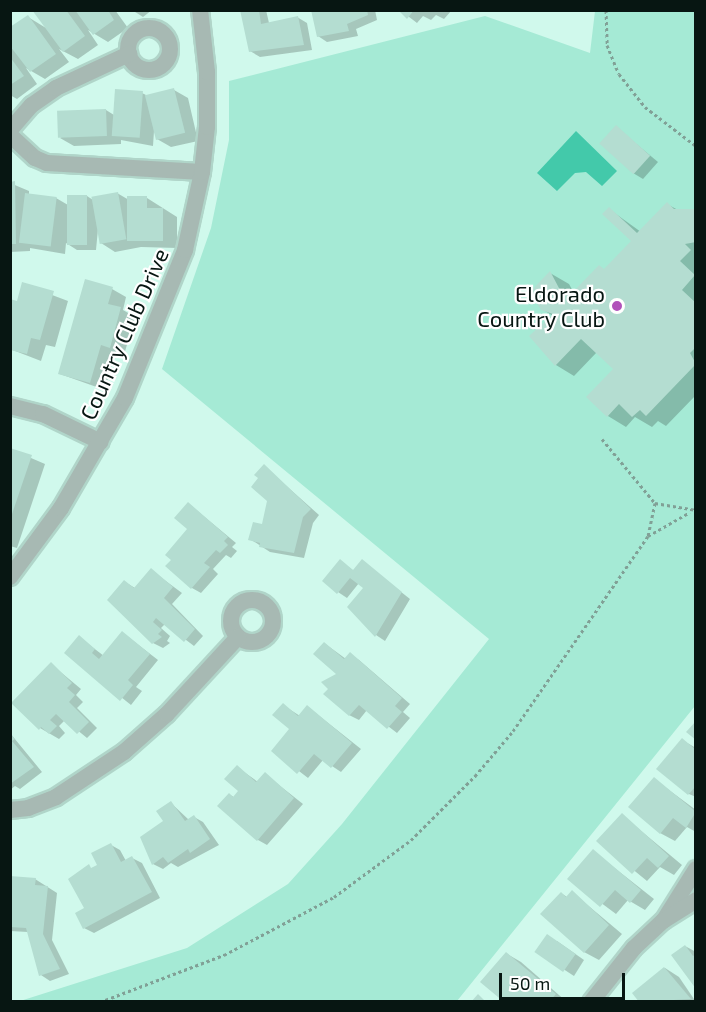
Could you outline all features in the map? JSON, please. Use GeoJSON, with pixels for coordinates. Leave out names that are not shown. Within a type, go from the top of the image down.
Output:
{"type":"FeatureCollection","features":[{"type":"Feature","properties":{"kind":"street","name":"Country Club Drive"},"geometry":{"type":"LineString","coordinates":[[10,577],[61,508],[101,442],[132,383],[172,289],[189,236],[202,172],[208,107],[200,10]]}},
{"type":"Feature","properties":{"kind":"street"},"geometry":{"type":"LineString","coordinates":[[129,54],[56,88],[32,105],[10,132],[35,158],[46,163],[202,172]]}},
{"type":"Feature","properties":{"kind":"street"},"geometry":{"type":"LineString","coordinates":[[10,406],[43,414],[101,442]]}},
{"type":"Feature","properties":{"kind":"street"},"geometry":{"type":"LineString","coordinates":[[10,810],[28,808],[56,797],[118,757],[167,714],[238,637]]}},
{"type":"Feature","properties":{"kind":"street"},"geometry":{"type":"LineString","coordinates":[[663,921],[696,869]]}},
{"type":"Feature","properties":{"kind":"street"},"geometry":{"type":"LineString","coordinates":[[591,1002],[626,956],[663,921],[696,900]]}},
{"type":"Feature","properties":{"kind":"path"},"geometry":{"type":"LineString","coordinates":[[606,10],[608,45],[619,74],[645,107],[696,146]]}},
{"type":"Feature","properties":{"kind":"path"},"geometry":{"type":"LineString","coordinates":[[602,439],[656,503],[690,512]]}},
{"type":"Feature","properties":{"kind":"path"},"geometry":{"type":"LineString","coordinates":[[100,1002],[224,955],[334,897],[411,840],[506,740],[648,536],[654,524],[656,503]]}},
{"type":"Feature","properties":{"kind":"path"},"geometry":{"type":"LineString","coordinates":[[648,536],[696,510]]}},
{"type":"Feature","properties":{"kind":"shaded area","name":"Eldorado Country Club"},"geometry":{"type":"Polygon","coordinates":[[[595,11],[695,11],[695,706],[457,1001],[17,1002],[187,948],[288,884],[342,824],[489,639],[162,369],[211,228],[229,140],[229,81],[485,16],[590,53],[595,11]]]}},
{"type":"Feature","properties":{"kind":"shaded area"},"geometry":{"type":"Polygon","coordinates":[[[576,131],[617,171],[602,186],[586,172],[575,173],[557,191],[537,173],[576,131]]]}},
{"type":"Feature","properties":{"kind":"building"},"geometry":{"type":"Polygon","coordinates":[[[32,10],[66,10],[85,36],[63,52],[32,10]]]}},
{"type":"Feature","properties":{"kind":"building"},"geometry":{"type":"Polygon","coordinates":[[[75,10],[108,10],[114,20],[93,35],[75,10]]]}},
{"type":"Feature","properties":{"kind":"building"},"geometry":{"type":"Polygon","coordinates":[[[240,10],[259,10],[261,24],[298,16],[304,45],[249,52],[240,10]]]}},
{"type":"Feature","properties":{"kind":"building"},"geometry":{"type":"Polygon","coordinates":[[[311,10],[367,10],[368,15],[347,24],[349,31],[317,37],[311,10]]]}},
{"type":"Feature","properties":{"kind":"building"},"geometry":{"type":"Polygon","coordinates":[[[398,10],[414,10],[407,19],[398,10]]]}},
{"type":"Feature","properties":{"kind":"building"},"geometry":{"type":"Polygon","coordinates":[[[28,15],[56,54],[30,72],[10,46],[10,27],[28,15]]]}},
{"type":"Feature","properties":{"kind":"building"},"geometry":{"type":"Polygon","coordinates":[[[10,57],[24,76],[10,85],[10,57]]]}},
{"type":"Feature","properties":{"kind":"building"},"geometry":{"type":"Polygon","coordinates":[[[174,88],[185,133],[156,140],[145,95],[174,88]]]}},
{"type":"Feature","properties":{"kind":"building"},"geometry":{"type":"Polygon","coordinates":[[[115,89],[143,91],[140,138],[112,136],[115,89]]]}},
{"type":"Feature","properties":{"kind":"building"},"geometry":{"type":"Polygon","coordinates":[[[106,109],[107,136],[58,138],[57,111],[106,109]]]}},
{"type":"Feature","properties":{"kind":"building"},"geometry":{"type":"Polygon","coordinates":[[[616,125],[650,156],[633,174],[599,144],[616,125]]]}},
{"type":"Feature","properties":{"kind":"building"},"geometry":{"type":"Polygon","coordinates":[[[15,181],[16,244],[10,244],[10,182],[15,181]]]}},
{"type":"Feature","properties":{"kind":"building"},"geometry":{"type":"Polygon","coordinates":[[[118,192],[126,239],[100,244],[91,197],[118,192]]]}},
{"type":"Feature","properties":{"kind":"building"},"geometry":{"type":"Polygon","coordinates":[[[25,193],[57,197],[51,247],[19,243],[25,193]]]}},
{"type":"Feature","properties":{"kind":"building"},"geometry":{"type":"Polygon","coordinates":[[[67,195],[87,195],[87,245],[67,245],[67,195]]]}},
{"type":"Feature","properties":{"kind":"building"},"geometry":{"type":"Polygon","coordinates":[[[127,196],[147,196],[147,208],[163,208],[163,241],[127,241],[127,196]]]}},
{"type":"Feature","properties":{"kind":"building","name":"Eldorado Country Club"},"geometry":{"type":"Polygon","coordinates":[[[667,202],[674,209],[696,209],[696,242],[685,244],[691,250],[680,261],[695,275],[682,290],[696,303],[696,347],[690,353],[696,364],[646,416],[640,410],[632,417],[619,404],[607,417],[586,397],[613,369],[581,339],[555,366],[529,336],[553,314],[541,310],[530,292],[550,271],[560,290],[572,293],[599,265],[604,269],[631,241],[602,214],[609,207],[637,233],[667,202]]]}},
{"type":"Feature","properties":{"kind":"building"},"geometry":{"type":"Polygon","coordinates":[[[85,279],[113,287],[108,304],[121,307],[110,348],[101,345],[90,383],[58,374],[85,279]]]}},
{"type":"Feature","properties":{"kind":"building"},"geometry":{"type":"Polygon","coordinates":[[[22,282],[54,291],[40,340],[31,338],[27,354],[10,350],[10,299],[17,301],[22,282]]]}},
{"type":"Feature","properties":{"kind":"building"},"geometry":{"type":"Polygon","coordinates":[[[10,448],[32,455],[11,517],[10,517],[10,448]]]}},
{"type":"Feature","properties":{"kind":"building"},"geometry":{"type":"Polygon","coordinates":[[[264,464],[311,509],[303,517],[294,553],[259,547],[260,543],[248,540],[253,522],[262,524],[267,501],[251,487],[258,478],[254,475],[264,464]]]}},
{"type":"Feature","properties":{"kind":"building"},"geometry":{"type":"Polygon","coordinates":[[[188,502],[228,537],[224,541],[228,545],[220,553],[216,550],[204,563],[210,567],[191,589],[165,566],[171,560],[165,555],[187,529],[174,518],[188,502]]]}},
{"type":"Feature","properties":{"kind":"building"},"geometry":{"type":"Polygon","coordinates":[[[340,559],[353,570],[362,559],[402,592],[375,637],[347,607],[363,588],[350,578],[337,594],[322,581],[340,559]]]}},
{"type":"Feature","properties":{"kind":"building"},"geometry":{"type":"Polygon","coordinates":[[[151,568],[173,587],[164,598],[195,629],[184,642],[156,618],[153,622],[162,630],[158,634],[162,637],[152,644],[107,600],[124,580],[134,588],[151,568]]]}},
{"type":"Feature","properties":{"kind":"building"},"geometry":{"type":"Polygon","coordinates":[[[122,631],[150,654],[128,680],[133,685],[120,701],[64,653],[79,635],[95,649],[92,653],[99,659],[122,631]]]}},
{"type":"Feature","properties":{"kind":"building"},"geometry":{"type":"Polygon","coordinates":[[[324,642],[344,659],[350,652],[402,698],[395,706],[402,712],[387,729],[359,705],[349,716],[323,694],[328,689],[321,682],[336,674],[313,654],[324,642]]]}},
{"type":"Feature","properties":{"kind":"building"},"geometry":{"type":"Polygon","coordinates":[[[51,662],[72,683],[67,688],[75,695],[69,702],[89,722],[77,734],[56,714],[50,720],[57,726],[49,734],[41,727],[39,730],[11,703],[51,662]]]}},
{"type":"Feature","properties":{"kind":"building"},"geometry":{"type":"Polygon","coordinates":[[[283,703],[298,716],[307,705],[352,743],[331,768],[314,754],[297,774],[271,751],[289,729],[272,715],[283,703]]]}},
{"type":"Feature","properties":{"kind":"building"},"geometry":{"type":"Polygon","coordinates":[[[696,721],[696,740],[686,732],[696,721]]]}},
{"type":"Feature","properties":{"kind":"building"},"geometry":{"type":"Polygon","coordinates":[[[10,733],[15,739],[12,741],[34,767],[10,784],[10,733]]]}},
{"type":"Feature","properties":{"kind":"building"},"geometry":{"type":"Polygon","coordinates":[[[682,738],[696,750],[696,786],[688,795],[656,769],[682,738]]]}},
{"type":"Feature","properties":{"kind":"building"},"geometry":{"type":"Polygon","coordinates":[[[237,765],[256,782],[265,772],[294,798],[257,841],[217,806],[229,793],[233,797],[238,791],[224,779],[237,765]]]}},
{"type":"Feature","properties":{"kind":"building"},"geometry":{"type":"Polygon","coordinates":[[[654,777],[696,812],[686,828],[673,818],[660,834],[628,807],[654,777]]]}},
{"type":"Feature","properties":{"kind":"building"},"geometry":{"type":"Polygon","coordinates":[[[171,801],[185,821],[194,815],[210,839],[190,853],[188,849],[168,863],[163,857],[152,865],[140,837],[163,821],[156,811],[171,801]]]}},
{"type":"Feature","properties":{"kind":"building"},"geometry":{"type":"Polygon","coordinates":[[[622,813],[669,856],[658,868],[647,858],[632,874],[596,841],[622,813]]]}},
{"type":"Feature","properties":{"kind":"building"},"geometry":{"type":"Polygon","coordinates":[[[111,843],[121,862],[132,856],[152,892],[83,929],[75,913],[84,908],[68,879],[89,864],[91,868],[97,865],[91,853],[111,843]]]}},
{"type":"Feature","properties":{"kind":"building"},"geometry":{"type":"Polygon","coordinates":[[[593,849],[641,890],[630,903],[615,890],[600,907],[567,879],[593,849]]]}},
{"type":"Feature","properties":{"kind":"building"},"geometry":{"type":"Polygon","coordinates":[[[10,876],[36,878],[35,885],[48,886],[43,934],[60,969],[39,976],[26,928],[10,927],[10,876]]]}},
{"type":"Feature","properties":{"kind":"building"},"geometry":{"type":"Polygon","coordinates":[[[572,890],[609,925],[584,953],[540,914],[561,892],[566,897],[572,890]]]}},
{"type":"Feature","properties":{"kind":"building"},"geometry":{"type":"Polygon","coordinates":[[[547,934],[576,954],[563,972],[534,952],[547,934]]]}},
{"type":"Feature","properties":{"kind":"building"},"geometry":{"type":"Polygon","coordinates":[[[685,945],[693,956],[696,954],[696,989],[671,955],[685,945]]]}},
{"type":"Feature","properties":{"kind":"building"},"geometry":{"type":"Polygon","coordinates":[[[506,952],[556,994],[549,1002],[538,1002],[532,997],[528,1002],[504,1002],[480,982],[506,952]]]}},
{"type":"Feature","properties":{"kind":"building"},"geometry":{"type":"Polygon","coordinates":[[[664,967],[691,999],[639,1002],[632,993],[664,967]]]}},
{"type":"Feature","properties":{"kind":"building"},"geometry":{"type":"Polygon","coordinates":[[[478,994],[486,1002],[471,1002],[478,994]]]}},
{"type":"Feature","properties":{"kind":"place","name":"Eldorado Country Club"},"geometry":{"type":"Point","coordinates":[617,306]}}]}
